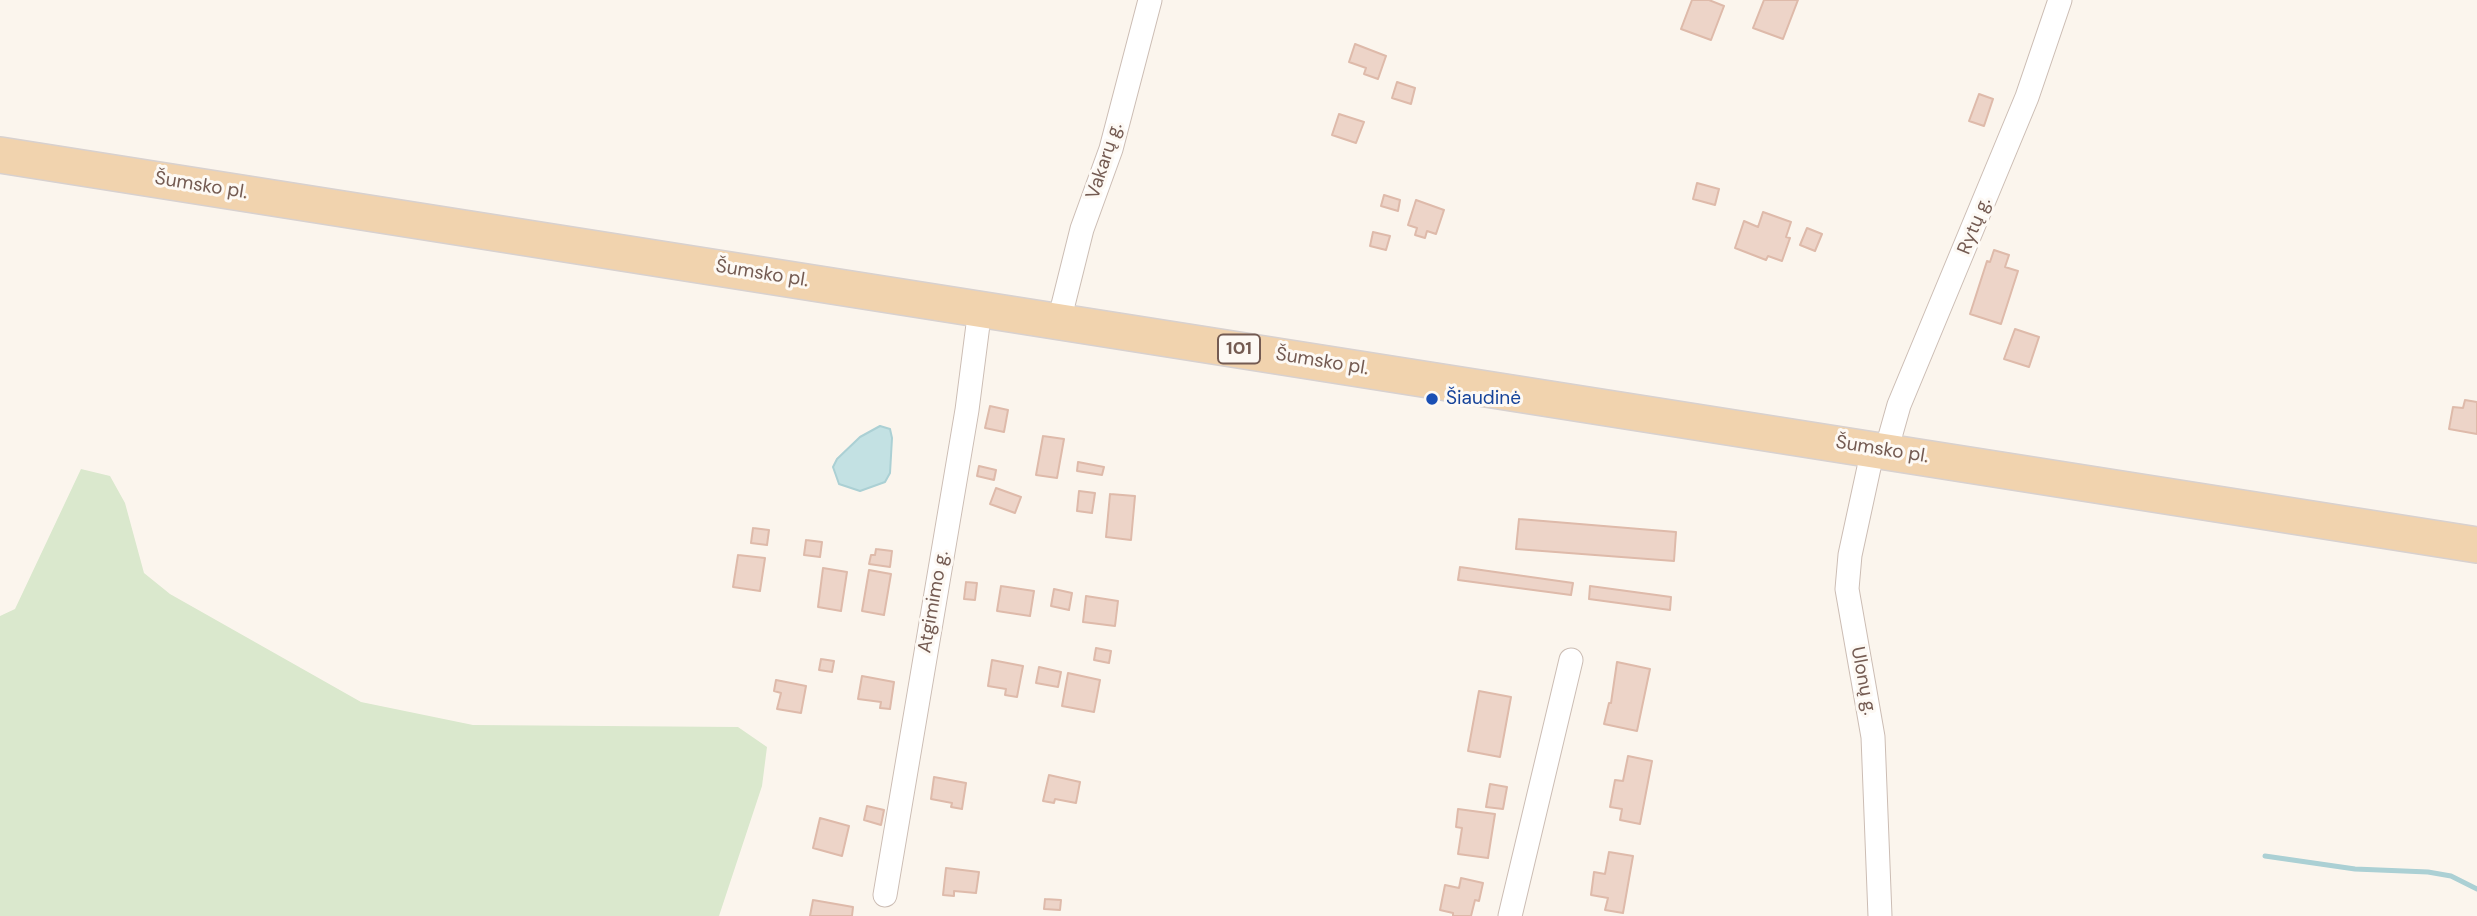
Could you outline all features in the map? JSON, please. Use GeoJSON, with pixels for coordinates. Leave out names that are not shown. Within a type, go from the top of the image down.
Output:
{"type":"FeatureCollection","features":[{"type":"Feature","properties":{"kind":"main road","name":"Šumsko pl."},"geometry":{"type":"LineString","coordinates":[[0,155],[2477,545]]}},
{"type":"Feature","properties":{"kind":"street","name":"Vakarų g."},"geometry":{"type":"LineString","coordinates":[[1059,321],[1082,229],[1111,149],[1150,0]]}},
{"type":"Feature","properties":{"kind":"street","name":"Rytų g."},"geometry":{"type":"LineString","coordinates":[[1879,450],[2027,97],[2060,0]]}},
{"type":"Feature","properties":{"kind":"street","name":"Atgimimo g."},"geometry":{"type":"LineString","coordinates":[[885,895],[967,410],[981,309]]}},
{"type":"Feature","properties":{"kind":"street","name":"Ulonų g."},"geometry":{"type":"LineString","coordinates":[[1879,450],[1850,555],[1847,589],[1873,737],[1880,916]]}},
{"type":"Feature","properties":{"kind":"street"},"geometry":{"type":"LineString","coordinates":[[1510,916],[1571,660]]}},
{"type":"Feature","properties":{"kind":"green space"},"geometry":{"type":"Polygon","coordinates":[[[81,469],[110,476],[125,503],[144,573],[170,594],[361,702],[473,725],[738,727],[767,747],[762,786],[719,916],[0,916],[0,616],[15,609],[81,469]]]}},
{"type":"Feature","properties":{"kind":"water"},"geometry":{"type":"Polygon","coordinates":[[[880,426],[890,429],[892,438],[890,473],[885,482],[860,491],[839,484],[833,467],[837,459],[860,437],[880,426]]]}},
{"type":"Feature","properties":{"kind":"building"},"geometry":{"type":"Polygon","coordinates":[[[1692,0],[1709,0],[1724,6],[1711,40],[1681,29],[1692,0]]]}},
{"type":"Feature","properties":{"kind":"building"},"geometry":{"type":"Polygon","coordinates":[[[1764,0],[1798,0],[1783,39],[1753,28],[1764,0]]]}},
{"type":"Feature","properties":{"kind":"building"},"geometry":{"type":"Polygon","coordinates":[[[1355,44],[1386,56],[1378,79],[1364,74],[1366,68],[1349,62],[1355,44]]]}},
{"type":"Feature","properties":{"kind":"building"},"geometry":{"type":"Polygon","coordinates":[[[1397,82],[1415,88],[1411,104],[1392,98],[1397,82]]]}},
{"type":"Feature","properties":{"kind":"building"},"geometry":{"type":"Polygon","coordinates":[[[1979,94],[1993,99],[1984,126],[1969,121],[1979,94]]]}},
{"type":"Feature","properties":{"kind":"building"},"geometry":{"type":"Polygon","coordinates":[[[1339,114],[1364,122],[1356,143],[1332,135],[1339,114]]]}},
{"type":"Feature","properties":{"kind":"building"},"geometry":{"type":"Polygon","coordinates":[[[1697,183],[1719,189],[1715,205],[1693,199],[1697,183]]]}},
{"type":"Feature","properties":{"kind":"building"},"geometry":{"type":"Polygon","coordinates":[[[1384,195],[1400,200],[1398,211],[1381,206],[1384,195]]]}},
{"type":"Feature","properties":{"kind":"building"},"geometry":{"type":"Polygon","coordinates":[[[1416,200],[1444,210],[1436,234],[1427,231],[1425,238],[1415,235],[1417,228],[1408,225],[1416,200]]]}},
{"type":"Feature","properties":{"kind":"building"},"geometry":{"type":"Polygon","coordinates":[[[1763,212],[1791,222],[1786,237],[1790,238],[1782,261],[1768,256],[1766,260],[1735,248],[1744,221],[1758,227],[1763,212]]]}},
{"type":"Feature","properties":{"kind":"building"},"geometry":{"type":"Polygon","coordinates":[[[1807,228],[1822,234],[1815,251],[1800,245],[1807,228]]]}},
{"type":"Feature","properties":{"kind":"building"},"geometry":{"type":"Polygon","coordinates":[[[1373,232],[1390,236],[1386,250],[1370,246],[1373,232]]]}},
{"type":"Feature","properties":{"kind":"building"},"geometry":{"type":"Polygon","coordinates":[[[1994,250],[2009,255],[2005,267],[2018,271],[2001,324],[1970,314],[1987,261],[1990,262],[1994,250]]]}},
{"type":"Feature","properties":{"kind":"building"},"geometry":{"type":"Polygon","coordinates":[[[2015,329],[2039,337],[2029,367],[2004,359],[2015,329]]]}},
{"type":"Feature","properties":{"kind":"building"},"geometry":{"type":"Polygon","coordinates":[[[2465,400],[2477,402],[2477,434],[2449,429],[2453,407],[2463,408],[2465,400]]]}},
{"type":"Feature","properties":{"kind":"building"},"geometry":{"type":"Polygon","coordinates":[[[990,406],[1008,410],[1004,432],[985,428],[990,406]]]}},
{"type":"Feature","properties":{"kind":"building"},"geometry":{"type":"Polygon","coordinates":[[[1043,436],[1064,439],[1057,478],[1036,475],[1043,436]]]}},
{"type":"Feature","properties":{"kind":"building"},"geometry":{"type":"Polygon","coordinates":[[[1078,462],[1104,467],[1102,475],[1077,471],[1078,462]]]}},
{"type":"Feature","properties":{"kind":"building"},"geometry":{"type":"Polygon","coordinates":[[[979,466],[996,470],[994,480],[977,476],[979,466]]]}},
{"type":"Feature","properties":{"kind":"building"},"geometry":{"type":"Polygon","coordinates":[[[996,488],[1021,497],[1015,513],[990,504],[996,488]]]}},
{"type":"Feature","properties":{"kind":"building"},"geometry":{"type":"Polygon","coordinates":[[[1079,491],[1095,493],[1092,513],[1077,511],[1079,491]]]}},
{"type":"Feature","properties":{"kind":"building"},"geometry":{"type":"Polygon","coordinates":[[[1110,494],[1135,496],[1131,540],[1106,537],[1110,494]]]}},
{"type":"Feature","properties":{"kind":"building"},"geometry":{"type":"Polygon","coordinates":[[[1519,519],[1676,532],[1674,561],[1516,549],[1519,519]]]}},
{"type":"Feature","properties":{"kind":"building"},"geometry":{"type":"Polygon","coordinates":[[[753,528],[769,530],[767,545],[751,543],[753,528]]]}},
{"type":"Feature","properties":{"kind":"building"},"geometry":{"type":"Polygon","coordinates":[[[806,540],[822,542],[820,557],[804,555],[806,540]]]}},
{"type":"Feature","properties":{"kind":"building"},"geometry":{"type":"Polygon","coordinates":[[[876,549],[892,551],[890,567],[869,564],[876,549]]]}},
{"type":"Feature","properties":{"kind":"building"},"geometry":{"type":"Polygon","coordinates":[[[738,555],[765,558],[760,591],[733,587],[738,555]]]}},
{"type":"Feature","properties":{"kind":"building"},"geometry":{"type":"Polygon","coordinates":[[[1460,567],[1573,583],[1571,595],[1458,580],[1460,567]]]}},
{"type":"Feature","properties":{"kind":"building"},"geometry":{"type":"Polygon","coordinates":[[[823,568],[847,572],[841,611],[818,607],[823,568]]]}},
{"type":"Feature","properties":{"kind":"building"},"geometry":{"type":"Polygon","coordinates":[[[869,570],[891,574],[884,615],[862,611],[869,570]]]}},
{"type":"Feature","properties":{"kind":"building"},"geometry":{"type":"Polygon","coordinates":[[[966,582],[977,583],[975,600],[964,599],[966,582]]]}},
{"type":"Feature","properties":{"kind":"building"},"geometry":{"type":"Polygon","coordinates":[[[1001,586],[1034,591],[1030,616],[997,611],[1001,586]]]}},
{"type":"Feature","properties":{"kind":"building"},"geometry":{"type":"Polygon","coordinates":[[[1590,586],[1671,597],[1670,610],[1589,599],[1590,586]]]}},
{"type":"Feature","properties":{"kind":"building"},"geometry":{"type":"Polygon","coordinates":[[[1054,589],[1072,593],[1069,610],[1051,606],[1054,589]]]}},
{"type":"Feature","properties":{"kind":"building"},"geometry":{"type":"Polygon","coordinates":[[[1086,596],[1118,601],[1115,626],[1083,622],[1086,596]]]}},
{"type":"Feature","properties":{"kind":"building"},"geometry":{"type":"Polygon","coordinates":[[[1096,648],[1111,651],[1109,663],[1094,660],[1096,648]]]}},
{"type":"Feature","properties":{"kind":"building"},"geometry":{"type":"Polygon","coordinates":[[[821,659],[834,661],[832,672],[819,670],[821,659]]]}},
{"type":"Feature","properties":{"kind":"building"},"geometry":{"type":"Polygon","coordinates":[[[992,660],[1023,666],[1017,697],[1005,695],[1006,689],[988,686],[992,660]]]}},
{"type":"Feature","properties":{"kind":"building"},"geometry":{"type":"Polygon","coordinates":[[[1617,662],[1650,669],[1637,731],[1604,724],[1611,703],[1617,662]]]}},
{"type":"Feature","properties":{"kind":"building"},"geometry":{"type":"Polygon","coordinates":[[[1039,667],[1061,672],[1058,687],[1036,683],[1039,667]]]}},
{"type":"Feature","properties":{"kind":"building"},"geometry":{"type":"Polygon","coordinates":[[[1068,673],[1100,680],[1094,712],[1062,706],[1068,673]]]}},
{"type":"Feature","properties":{"kind":"building"},"geometry":{"type":"Polygon","coordinates":[[[862,676],[894,682],[890,709],[880,708],[881,702],[858,699],[862,676]]]}},
{"type":"Feature","properties":{"kind":"building"},"geometry":{"type":"Polygon","coordinates":[[[776,680],[806,686],[801,713],[777,709],[781,693],[774,691],[776,680]]]}},
{"type":"Feature","properties":{"kind":"building"},"geometry":{"type":"Polygon","coordinates":[[[1479,691],[1511,697],[1500,757],[1468,751],[1479,691]]]}},
{"type":"Feature","properties":{"kind":"building"},"geometry":{"type":"Polygon","coordinates":[[[1628,756],[1652,761],[1640,824],[1620,820],[1622,809],[1610,807],[1615,780],[1623,781],[1628,756]]]}},
{"type":"Feature","properties":{"kind":"building"},"geometry":{"type":"Polygon","coordinates":[[[1049,775],[1080,782],[1076,803],[1055,799],[1054,803],[1043,801],[1049,775]]]}},
{"type":"Feature","properties":{"kind":"building"},"geometry":{"type":"Polygon","coordinates":[[[934,777],[966,783],[962,809],[951,807],[952,803],[931,799],[934,777]]]}},
{"type":"Feature","properties":{"kind":"building"},"geometry":{"type":"Polygon","coordinates":[[[1490,784],[1507,787],[1503,809],[1486,807],[1490,784]]]}},
{"type":"Feature","properties":{"kind":"building"},"geometry":{"type":"Polygon","coordinates":[[[867,806],[884,810],[881,825],[864,820],[867,806]]]}},
{"type":"Feature","properties":{"kind":"building"},"geometry":{"type":"Polygon","coordinates":[[[1458,809],[1495,814],[1488,858],[1458,854],[1462,828],[1456,827],[1458,809]]]}},
{"type":"Feature","properties":{"kind":"building"},"geometry":{"type":"Polygon","coordinates":[[[820,818],[849,826],[842,856],[813,848],[820,818]]]}},
{"type":"Feature","properties":{"kind":"building"},"geometry":{"type":"Polygon","coordinates":[[[1609,852],[1633,856],[1623,913],[1605,910],[1608,898],[1591,895],[1594,872],[1605,874],[1609,852]]]}},
{"type":"Feature","properties":{"kind":"building"},"geometry":{"type":"Polygon","coordinates":[[[946,868],[979,872],[976,893],[954,891],[954,896],[943,895],[946,868]]]}},
{"type":"Feature","properties":{"kind":"building"},"geometry":{"type":"Polygon","coordinates":[[[1461,878],[1483,883],[1479,901],[1475,900],[1471,916],[1453,916],[1453,913],[1440,910],[1445,885],[1459,888],[1461,878]]]}},
{"type":"Feature","properties":{"kind":"building"},"geometry":{"type":"Polygon","coordinates":[[[1045,899],[1061,900],[1060,910],[1044,909],[1045,899]]]}},
{"type":"Feature","properties":{"kind":"building"},"geometry":{"type":"Polygon","coordinates":[[[813,900],[853,907],[852,916],[810,916],[813,900]]]}},
{"type":"Feature","properties":{"kind":"waterway"},"geometry":{"type":"LineString","coordinates":[[2265,856],[2355,869],[2428,872],[2451,876],[2477,889]]}},
{"type":"Feature","properties":{"kind":"place","name":"Šiaudinė"},"geometry":{"type":"Point","coordinates":[1432,399]}}]}
